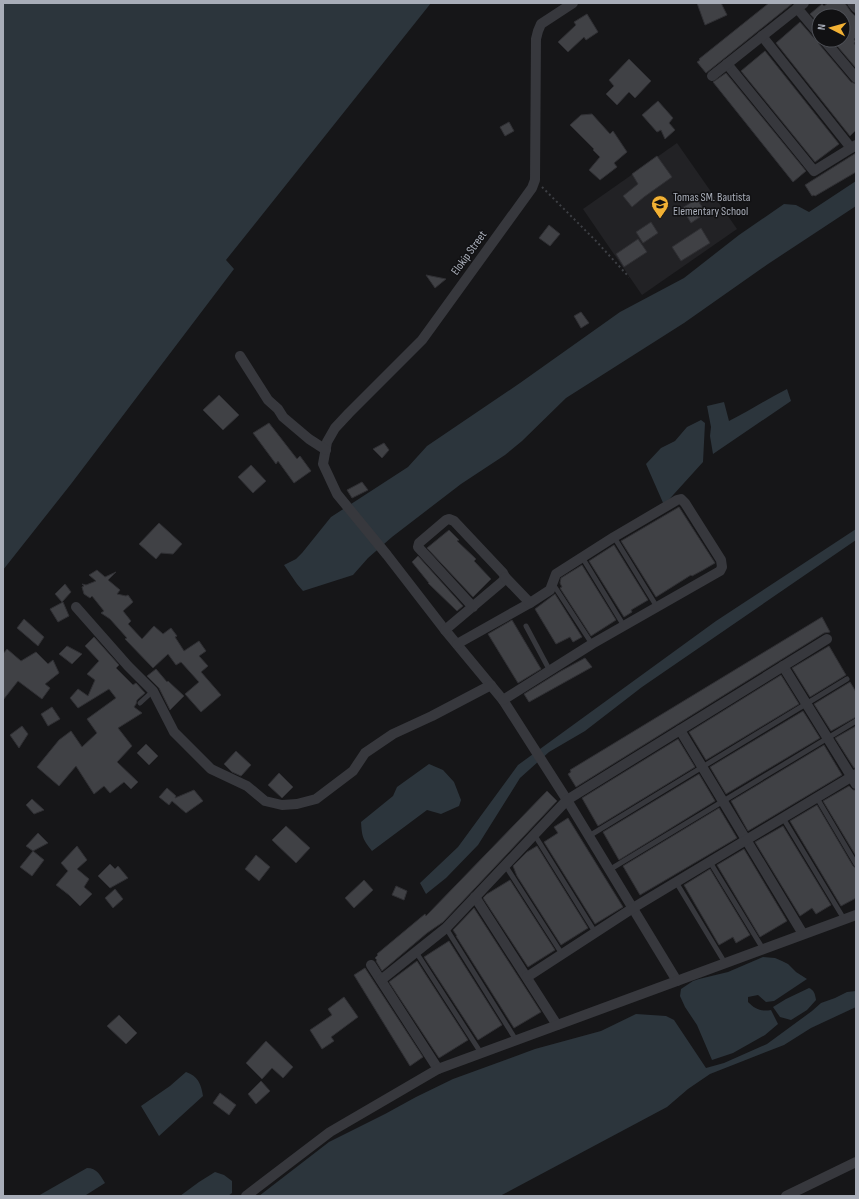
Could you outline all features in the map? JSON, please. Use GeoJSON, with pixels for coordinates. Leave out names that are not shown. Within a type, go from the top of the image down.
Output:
{"type":"FeatureCollection","features":[{"type":"Feature","properties":{"kind":"street","name":"Elokip Street"},"geometry":{"type":"LineString","coordinates":[[573,3],[541,24],[536,39],[535,180],[532,188],[422,340],[336,428],[327,442],[323,464],[337,494],[387,555],[445,630],[503,700],[589,836],[677,981]]}},
{"type":"Feature","properties":{"kind":"street"},"geometry":{"type":"LineString","coordinates":[[852,3],[856,8]]}},
{"type":"Feature","properties":{"kind":"street"},"geometry":{"type":"LineString","coordinates":[[712,76],[800,6],[811,22]]}},
{"type":"Feature","properties":{"kind":"street"},"geometry":{"type":"LineString","coordinates":[[726,64],[814,170],[853,146],[762,36]]}},
{"type":"Feature","properties":{"kind":"street"},"geometry":{"type":"LineString","coordinates":[[831,48],[856,78]]}},
{"type":"Feature","properties":{"kind":"street"},"geometry":{"type":"LineString","coordinates":[[240,356],[268,400],[282,416],[309,439],[326,450]]}},
{"type":"Feature","properties":{"kind":"street"},"geometry":{"type":"LineString","coordinates":[[457,644],[550,590],[556,574],[614,537],[677,500],[681,500],[685,503],[721,560],[722,567],[720,571],[592,644],[503,700]]}},
{"type":"Feature","properties":{"kind":"street"},"geometry":{"type":"LineString","coordinates":[[473,607],[418,547],[419,543],[449,519],[454,521],[530,603]]}},
{"type":"Feature","properties":{"kind":"street"},"geometry":{"type":"LineString","coordinates":[[445,630],[503,581],[505,577]]}},
{"type":"Feature","properties":{"kind":"street"},"geometry":{"type":"LineString","coordinates":[[76,607],[128,666],[153,691],[174,732],[211,769],[246,786],[265,801],[282,805],[297,804],[316,799],[353,771],[365,753],[393,734],[432,716],[491,685]]}},
{"type":"Feature","properties":{"kind":"street"},"geometry":{"type":"LineString","coordinates":[[381,980],[446,928],[566,800],[827,639]]}},
{"type":"Feature","properties":{"kind":"street"},"geometry":{"type":"LineString","coordinates":[[527,977],[632,908],[816,798],[854,778],[783,666]]}},
{"type":"Feature","properties":{"kind":"street"},"geometry":{"type":"LineString","coordinates":[[680,730],[803,934]]}},
{"type":"Feature","properties":{"kind":"street"},"geometry":{"type":"LineString","coordinates":[[475,897],[557,1025]]}},
{"type":"Feature","properties":{"kind":"street"},"geometry":{"type":"LineString","coordinates":[[246,1196],[330,1132],[438,1069],[856,915]]}},
{"type":"Feature","properties":{"kind":"street"},"geometry":{"type":"LineString","coordinates":[[371,965],[438,1069]]}},
{"type":"Feature","properties":{"kind":"street"},"geometry":{"type":"LineString","coordinates":[[786,1196],[856,1162]]}},
{"type":"Feature","properties":{"kind":"lane"},"geometry":{"type":"LineString","coordinates":[[614,537],[658,607]]}},
{"type":"Feature","properties":{"kind":"lane"},"geometry":{"type":"LineString","coordinates":[[582,557],[624,626]]}},
{"type":"Feature","properties":{"kind":"lane"},"geometry":{"type":"LineString","coordinates":[[552,584],[592,644]]}},
{"type":"Feature","properties":{"kind":"lane"},"geometry":{"type":"LineString","coordinates":[[526,626],[550,671]]}},
{"type":"Feature","properties":{"kind":"lane"},"geometry":{"type":"LineString","coordinates":[[589,836],[847,679]]}},
{"type":"Feature","properties":{"kind":"lane"},"geometry":{"type":"LineString","coordinates":[[140,703],[153,691]]}},
{"type":"Feature","properties":{"kind":"lane"},"geometry":{"type":"LineString","coordinates":[[609,870],[856,721]]}},
{"type":"Feature","properties":{"kind":"lane"},"geometry":{"type":"LineString","coordinates":[[816,798],[856,864]]}},
{"type":"Feature","properties":{"kind":"lane"},"geometry":{"type":"LineString","coordinates":[[783,818],[844,919]]}},
{"type":"Feature","properties":{"kind":"lane"},"geometry":{"type":"LineString","coordinates":[[534,834],[595,932]]}},
{"type":"Feature","properties":{"kind":"lane"},"geometry":{"type":"LineString","coordinates":[[710,862],[763,949]]}},
{"type":"Feature","properties":{"kind":"lane"},"geometry":{"type":"LineString","coordinates":[[505,865],[562,954]]}},
{"type":"Feature","properties":{"kind":"lane"},"geometry":{"type":"LineString","coordinates":[[676,882],[725,963]]}},
{"type":"Feature","properties":{"kind":"lane"},"geometry":{"type":"LineString","coordinates":[[446,928],[516,1040]]}},
{"type":"Feature","properties":{"kind":"lane"},"geometry":{"type":"LineString","coordinates":[[416,952],[481,1053]]}},
{"type":"Feature","properties":{"kind":"path"},"geometry":{"type":"LineString","coordinates":[[535,180],[629,277]]}},
{"type":"Feature","properties":{"kind":"shaded area"},"geometry":{"type":"Polygon","coordinates":[[[3,3],[431,3],[226,260],[234,269],[71,484],[3,570],[3,3]]]}},
{"type":"Feature","properties":{"kind":"shaded area","name":"Tomas SM. Bautista Elementary School"},"geometry":{"type":"Polygon","coordinates":[[[677,143],[737,229],[642,295],[583,209],[677,143]]]}},
{"type":"Feature","properties":{"kind":"shaded area"},"geometry":{"type":"Polygon","coordinates":[[[856,181],[856,206],[768,264],[684,323],[566,398],[522,441],[505,455],[461,484],[392,537],[368,558],[353,575],[303,591],[297,584],[284,565],[296,559],[302,553],[331,517],[408,467],[427,446],[520,383],[620,312],[684,278],[739,235],[784,204],[796,205],[809,212],[856,181]]]}},
{"type":"Feature","properties":{"kind":"shaded area"},"geometry":{"type":"Polygon","coordinates":[[[787,389],[791,401],[713,454],[710,436],[711,427],[707,406],[724,402],[729,421],[787,389]]]}},
{"type":"Feature","properties":{"kind":"shaded area"},"geometry":{"type":"Polygon","coordinates":[[[701,420],[705,423],[703,462],[664,505],[646,464],[661,448],[675,441],[687,427],[701,420]]]}},
{"type":"Feature","properties":{"kind":"shaded area"},"geometry":{"type":"Polygon","coordinates":[[[856,529],[856,540],[642,687],[585,731],[549,752],[520,778],[478,845],[446,878],[426,894],[420,883],[458,847],[518,765],[716,621],[856,529]]]}},
{"type":"Feature","properties":{"kind":"shaded area"},"geometry":{"type":"Polygon","coordinates":[[[429,764],[443,770],[454,782],[461,800],[459,806],[441,814],[427,810],[372,851],[364,838],[361,822],[393,796],[397,787],[429,764]]]}},
{"type":"Feature","properties":{"kind":"shaded area"},"geometry":{"type":"Polygon","coordinates":[[[763,957],[775,958],[788,964],[796,972],[807,979],[774,1001],[766,1002],[758,995],[748,997],[748,1002],[756,1008],[764,1011],[771,1010],[778,1024],[765,1035],[733,1053],[712,1060],[697,1025],[685,1007],[680,996],[681,989],[693,981],[728,972],[763,957]]]}},
{"type":"Feature","properties":{"kind":"shaded area"},"geometry":{"type":"Polygon","coordinates":[[[809,988],[814,992],[816,1000],[807,1010],[791,1020],[780,1017],[773,1007],[809,988]]]}},
{"type":"Feature","properties":{"kind":"shaded area"},"geometry":{"type":"Polygon","coordinates":[[[856,991],[856,1007],[811,1028],[784,1045],[710,1074],[688,1089],[667,1107],[500,1196],[259,1196],[329,1142],[453,1079],[535,1049],[601,1031],[636,1014],[666,1016],[674,1020],[706,1068],[724,1063],[767,1044],[821,1003],[847,992],[856,991]]]}},
{"type":"Feature","properties":{"kind":"shaded area"},"geometry":{"type":"Polygon","coordinates":[[[186,1072],[196,1078],[203,1096],[159,1136],[141,1106],[170,1086],[186,1072]]]}},
{"type":"Feature","properties":{"kind":"shaded area"},"geometry":{"type":"Polygon","coordinates":[[[87,1168],[96,1171],[105,1183],[83,1196],[38,1196],[87,1168]]]}},
{"type":"Feature","properties":{"kind":"shaded area"},"geometry":{"type":"Polygon","coordinates":[[[215,1172],[224,1175],[232,1181],[232,1193],[228,1196],[180,1196],[199,1182],[215,1172]]]}},
{"type":"Feature","properties":{"kind":"building"},"geometry":{"type":"Polygon","coordinates":[[[697,3],[721,3],[727,15],[705,25],[697,3]]]}},
{"type":"Feature","properties":{"kind":"building"},"geometry":{"type":"Polygon","coordinates":[[[769,3],[793,3],[706,73],[697,62],[700,60],[699,59],[769,3]]]}},
{"type":"Feature","properties":{"kind":"building"},"geometry":{"type":"Polygon","coordinates":[[[828,3],[845,3],[848,8],[817,8],[822,4],[824,6],[828,3]]]}},
{"type":"Feature","properties":{"kind":"building"},"geometry":{"type":"Polygon","coordinates":[[[851,12],[856,17],[856,37],[854,39],[856,42],[854,43],[856,46],[856,68],[839,48],[851,48],[851,12]]]}},
{"type":"Feature","properties":{"kind":"building"},"geometry":{"type":"Polygon","coordinates":[[[587,14],[598,32],[586,40],[584,37],[568,52],[558,42],[576,25],[574,22],[587,14]]]}},
{"type":"Feature","properties":{"kind":"building"},"geometry":{"type":"Polygon","coordinates":[[[800,22],[811,35],[811,48],[822,48],[851,82],[856,84],[856,130],[850,136],[776,43],[800,22]]]}},
{"type":"Feature","properties":{"kind":"building"},"geometry":{"type":"Polygon","coordinates":[[[765,51],[839,144],[815,162],[741,71],[765,51]]]}},
{"type":"Feature","properties":{"kind":"building"},"geometry":{"type":"Polygon","coordinates":[[[629,59],[651,81],[635,98],[629,92],[617,105],[606,94],[614,86],[609,80],[629,59]]]}},
{"type":"Feature","properties":{"kind":"building"},"geometry":{"type":"Polygon","coordinates":[[[726,73],[806,171],[793,182],[713,82],[726,73]]]}},
{"type":"Feature","properties":{"kind":"building"},"geometry":{"type":"Polygon","coordinates":[[[658,101],[673,118],[669,123],[675,130],[665,139],[661,130],[657,132],[642,115],[658,101]]]}},
{"type":"Feature","properties":{"kind":"building"},"geometry":{"type":"Polygon","coordinates":[[[592,114],[610,134],[613,131],[627,152],[614,163],[617,167],[600,180],[589,170],[600,157],[570,125],[581,115],[592,114]]]}},
{"type":"Feature","properties":{"kind":"building"},"geometry":{"type":"Polygon","coordinates":[[[509,122],[514,131],[505,136],[500,127],[509,122]]]}},
{"type":"Feature","properties":{"kind":"building"},"geometry":{"type":"Polygon","coordinates":[[[856,153],[856,172],[815,196],[812,196],[805,185],[856,153]]]}},
{"type":"Feature","properties":{"kind":"building"},"geometry":{"type":"Polygon","coordinates":[[[657,156],[672,177],[632,207],[623,196],[638,184],[632,174],[657,156]]]}},
{"type":"Feature","properties":{"kind":"building"},"geometry":{"type":"Polygon","coordinates":[[[697,199],[706,213],[691,223],[682,208],[697,199]]]}},
{"type":"Feature","properties":{"kind":"building"},"geometry":{"type":"Polygon","coordinates":[[[651,222],[658,233],[643,243],[636,232],[651,222]]]}},
{"type":"Feature","properties":{"kind":"building"},"geometry":{"type":"Polygon","coordinates":[[[549,225],[560,234],[550,246],[539,238],[549,225]]]}},
{"type":"Feature","properties":{"kind":"building"},"geometry":{"type":"Polygon","coordinates":[[[701,228],[710,243],[681,261],[672,247],[701,228]]]}},
{"type":"Feature","properties":{"kind":"building"},"geometry":{"type":"Polygon","coordinates":[[[638,239],[647,252],[624,267],[616,254],[638,239]]]}},
{"type":"Feature","properties":{"kind":"building"},"geometry":{"type":"Polygon","coordinates":[[[426,275],[446,279],[435,288],[426,275]]]}},
{"type":"Feature","properties":{"kind":"building"},"geometry":{"type":"Polygon","coordinates":[[[581,312],[589,323],[581,328],[574,316],[581,312]]]}},
{"type":"Feature","properties":{"kind":"building"},"geometry":{"type":"Polygon","coordinates":[[[219,395],[239,415],[223,430],[203,410],[219,395]]]}},
{"type":"Feature","properties":{"kind":"building"},"geometry":{"type":"Polygon","coordinates":[[[269,423],[297,459],[300,456],[311,471],[294,483],[278,461],[276,464],[253,433],[269,423]]]}},
{"type":"Feature","properties":{"kind":"building"},"geometry":{"type":"Polygon","coordinates":[[[384,443],[389,450],[382,458],[373,449],[384,443]]]}},
{"type":"Feature","properties":{"kind":"building"},"geometry":{"type":"Polygon","coordinates":[[[251,465],[266,481],[253,493],[238,477],[251,465]]]}},
{"type":"Feature","properties":{"kind":"building"},"geometry":{"type":"Polygon","coordinates":[[[362,482],[368,490],[352,498],[347,490],[362,482]]]}},
{"type":"Feature","properties":{"kind":"building"},"geometry":{"type":"Polygon","coordinates":[[[679,507],[715,563],[692,576],[691,575],[656,597],[621,541],[679,507]]]}},
{"type":"Feature","properties":{"kind":"building"},"geometry":{"type":"Polygon","coordinates":[[[159,523],[182,544],[173,554],[161,553],[156,559],[139,544],[159,523]]]}},
{"type":"Feature","properties":{"kind":"building"},"geometry":{"type":"Polygon","coordinates":[[[449,530],[459,540],[457,541],[476,559],[474,561],[491,579],[473,597],[427,548],[449,530]]]}},
{"type":"Feature","properties":{"kind":"building"},"geometry":{"type":"Polygon","coordinates":[[[614,545],[648,600],[631,610],[632,612],[624,617],[589,561],[614,545]]]}},
{"type":"Feature","properties":{"kind":"building"},"geometry":{"type":"Polygon","coordinates":[[[418,556],[463,606],[457,611],[428,583],[412,562],[418,556]]]}},
{"type":"Feature","properties":{"kind":"building"},"geometry":{"type":"Polygon","coordinates":[[[582,565],[616,620],[591,636],[560,588],[562,587],[560,583],[561,578],[582,565]]]}},
{"type":"Feature","properties":{"kind":"building"},"geometry":{"type":"Polygon","coordinates":[[[97,570],[105,577],[116,572],[108,580],[120,590],[117,594],[128,595],[133,602],[123,611],[131,621],[128,624],[142,639],[154,626],[163,634],[171,628],[177,636],[175,637],[184,651],[199,641],[206,651],[199,656],[208,666],[201,672],[221,695],[201,712],[185,694],[199,682],[181,662],[176,665],[168,654],[153,668],[125,639],[127,638],[110,619],[101,613],[104,611],[92,596],[90,598],[84,594],[82,587],[84,586],[82,584],[86,585],[96,581],[89,575],[97,570]]]}},
{"type":"Feature","properties":{"kind":"building"},"geometry":{"type":"Polygon","coordinates":[[[65,584],[71,592],[62,602],[55,594],[65,584]]]}},
{"type":"Feature","properties":{"kind":"building"},"geometry":{"type":"Polygon","coordinates":[[[555,594],[582,637],[573,642],[570,637],[556,644],[535,609],[555,594]]]}},
{"type":"Feature","properties":{"kind":"building"},"geometry":{"type":"Polygon","coordinates":[[[63,602],[69,616],[58,622],[50,609],[63,602]]]}},
{"type":"Feature","properties":{"kind":"building"},"geometry":{"type":"Polygon","coordinates":[[[822,617],[830,632],[824,633],[576,787],[568,774],[571,772],[570,770],[822,617]]]}},
{"type":"Feature","properties":{"kind":"building"},"geometry":{"type":"Polygon","coordinates":[[[24,619],[44,637],[38,646],[17,628],[24,619]]]}},
{"type":"Feature","properties":{"kind":"building"},"geometry":{"type":"Polygon","coordinates":[[[512,620],[541,669],[518,683],[488,634],[512,620]]]}},
{"type":"Feature","properties":{"kind":"building"},"geometry":{"type":"Polygon","coordinates":[[[94,637],[119,665],[116,668],[133,685],[136,683],[145,693],[137,700],[134,707],[142,713],[118,728],[132,746],[117,762],[138,782],[131,789],[124,782],[110,793],[104,786],[94,794],[76,766],[59,786],[37,767],[59,740],[71,731],[82,747],[97,733],[87,719],[116,698],[109,689],[78,708],[70,698],[78,689],[88,696],[95,680],[87,674],[99,661],[85,646],[94,637]]]}},
{"type":"Feature","properties":{"kind":"building"},"geometry":{"type":"Polygon","coordinates":[[[67,646],[82,654],[72,664],[59,654],[67,646]]]}},
{"type":"Feature","properties":{"kind":"building"},"geometry":{"type":"Polygon","coordinates":[[[829,646],[846,675],[810,697],[792,668],[829,646]]]}},
{"type":"Feature","properties":{"kind":"building"},"geometry":{"type":"Polygon","coordinates":[[[7,649],[21,661],[36,652],[48,664],[53,660],[59,673],[45,684],[50,688],[42,699],[18,681],[3,700],[3,654],[7,649]]]}},
{"type":"Feature","properties":{"kind":"building"},"geometry":{"type":"Polygon","coordinates":[[[585,658],[592,667],[529,702],[524,694],[585,658]]]}},
{"type":"Feature","properties":{"kind":"building"},"geometry":{"type":"Polygon","coordinates":[[[156,669],[167,682],[168,681],[184,696],[170,710],[159,688],[147,676],[156,669]]]}},
{"type":"Feature","properties":{"kind":"building"},"geometry":{"type":"Polygon","coordinates":[[[781,675],[799,704],[706,760],[689,732],[781,675]]]}},
{"type":"Feature","properties":{"kind":"building"},"geometry":{"type":"Polygon","coordinates":[[[850,682],[856,692],[856,717],[831,731],[814,704],[850,682]]]}},
{"type":"Feature","properties":{"kind":"building"},"geometry":{"type":"Polygon","coordinates":[[[52,707],[60,719],[48,726],[41,714],[52,707]]]}},
{"type":"Feature","properties":{"kind":"building"},"geometry":{"type":"Polygon","coordinates":[[[803,711],[820,738],[726,794],[710,767],[803,711]]]}},
{"type":"Feature","properties":{"kind":"building"},"geometry":{"type":"Polygon","coordinates":[[[22,726],[28,734],[19,748],[10,735],[22,726]]]}},
{"type":"Feature","properties":{"kind":"building"},"geometry":{"type":"Polygon","coordinates":[[[856,726],[856,768],[854,768],[835,738],[856,726]]]}},
{"type":"Feature","properties":{"kind":"building"},"geometry":{"type":"Polygon","coordinates":[[[678,739],[695,767],[598,826],[582,798],[678,739]]]}},
{"type":"Feature","properties":{"kind":"building"},"geometry":{"type":"Polygon","coordinates":[[[146,744],[158,756],[149,765],[137,753],[146,744]]]}},
{"type":"Feature","properties":{"kind":"building"},"geometry":{"type":"Polygon","coordinates":[[[824,745],[842,775],[748,831],[731,801],[824,745]]]}},
{"type":"Feature","properties":{"kind":"building"},"geometry":{"type":"Polygon","coordinates":[[[236,751],[251,765],[241,776],[232,772],[224,764],[236,751]]]}},
{"type":"Feature","properties":{"kind":"building"},"geometry":{"type":"Polygon","coordinates":[[[279,773],[293,787],[282,798],[268,785],[279,773]]]}},
{"type":"Feature","properties":{"kind":"building"},"geometry":{"type":"Polygon","coordinates":[[[699,774],[715,801],[619,860],[603,832],[699,774]]]}},
{"type":"Feature","properties":{"kind":"building"},"geometry":{"type":"Polygon","coordinates":[[[849,786],[853,790],[856,790],[856,856],[823,801],[849,786]]]}},
{"type":"Feature","properties":{"kind":"building"},"geometry":{"type":"Polygon","coordinates":[[[167,788],[176,796],[175,798],[194,790],[203,801],[186,813],[172,801],[169,805],[159,797],[167,788]]]}},
{"type":"Feature","properties":{"kind":"building"},"geometry":{"type":"Polygon","coordinates":[[[547,791],[557,801],[443,922],[427,933],[382,971],[375,958],[378,955],[377,954],[425,914],[426,916],[547,791]]]}},
{"type":"Feature","properties":{"kind":"building"},"geometry":{"type":"Polygon","coordinates":[[[32,799],[44,810],[34,814],[26,805],[32,799]]]}},
{"type":"Feature","properties":{"kind":"building"},"geometry":{"type":"Polygon","coordinates":[[[817,805],[853,866],[856,868],[856,898],[841,906],[790,821],[817,805]]]}},
{"type":"Feature","properties":{"kind":"building"},"geometry":{"type":"Polygon","coordinates":[[[719,808],[737,838],[640,895],[623,866],[719,808]]]}},
{"type":"Feature","properties":{"kind":"building"},"geometry":{"type":"Polygon","coordinates":[[[568,818],[623,907],[595,924],[544,842],[558,833],[554,827],[568,818]]]}},
{"type":"Feature","properties":{"kind":"building"},"geometry":{"type":"Polygon","coordinates":[[[286,826],[310,848],[296,863],[272,840],[286,826]]]}},
{"type":"Feature","properties":{"kind":"building"},"geometry":{"type":"Polygon","coordinates":[[[783,826],[831,905],[816,914],[812,908],[800,916],[755,842],[783,826]]]}},
{"type":"Feature","properties":{"kind":"building"},"geometry":{"type":"Polygon","coordinates":[[[38,833],[48,843],[33,851],[26,846],[38,833]]]}},
{"type":"Feature","properties":{"kind":"building"},"geometry":{"type":"Polygon","coordinates":[[[77,846],[87,860],[77,869],[89,879],[84,887],[92,894],[80,906],[56,885],[68,871],[61,863],[77,846]]]}},
{"type":"Feature","properties":{"kind":"building"},"geometry":{"type":"Polygon","coordinates":[[[537,846],[588,928],[561,945],[517,876],[513,866],[527,852],[537,846]]]}},
{"type":"Feature","properties":{"kind":"building"},"geometry":{"type":"Polygon","coordinates":[[[744,849],[787,921],[760,937],[717,865],[744,849]]]}},
{"type":"Feature","properties":{"kind":"building"},"geometry":{"type":"Polygon","coordinates":[[[33,851],[44,860],[32,876],[20,867],[33,851]]]}},
{"type":"Feature","properties":{"kind":"building"},"geometry":{"type":"Polygon","coordinates":[[[256,855],[270,867],[259,881],[245,869],[256,855]]]}},
{"type":"Feature","properties":{"kind":"building"},"geometry":{"type":"Polygon","coordinates":[[[110,864],[115,869],[118,866],[128,878],[110,888],[98,876],[110,864]]]}},
{"type":"Feature","properties":{"kind":"building"},"geometry":{"type":"Polygon","coordinates":[[[710,869],[750,935],[736,943],[733,937],[719,945],[684,885],[710,869]]]}},
{"type":"Feature","properties":{"kind":"building"},"geometry":{"type":"Polygon","coordinates":[[[364,880],[373,890],[354,908],[345,898],[364,880]]]}},
{"type":"Feature","properties":{"kind":"building"},"geometry":{"type":"Polygon","coordinates":[[[510,880],[555,950],[528,967],[483,898],[510,880]]]}},
{"type":"Feature","properties":{"kind":"building"},"geometry":{"type":"Polygon","coordinates":[[[396,886],[407,891],[404,900],[392,895],[396,886]]]}},
{"type":"Feature","properties":{"kind":"building"},"geometry":{"type":"Polygon","coordinates":[[[115,889],[123,899],[113,908],[105,898],[115,889]]]}},
{"type":"Feature","properties":{"kind":"building"},"geometry":{"type":"Polygon","coordinates":[[[474,908],[541,1012],[514,1028],[453,930],[474,908]]]}},
{"type":"Feature","properties":{"kind":"building"},"geometry":{"type":"Polygon","coordinates":[[[449,941],[502,1025],[478,1040],[424,957],[449,941]]]}},
{"type":"Feature","properties":{"kind":"building"},"geometry":{"type":"Polygon","coordinates":[[[417,961],[468,1040],[439,1058],[389,982],[417,961]]]}},
{"type":"Feature","properties":{"kind":"building"},"geometry":{"type":"Polygon","coordinates":[[[365,968],[423,1057],[410,1066],[354,975],[365,968]]]}},
{"type":"Feature","properties":{"kind":"building"},"geometry":{"type":"Polygon","coordinates":[[[344,997],[358,1017],[331,1037],[334,1041],[322,1049],[310,1030],[332,1015],[328,1009],[344,997]]]}},
{"type":"Feature","properties":{"kind":"building"},"geometry":{"type":"Polygon","coordinates":[[[119,1015],[137,1033],[126,1044],[107,1026],[119,1015]]]}},
{"type":"Feature","properties":{"kind":"building"},"geometry":{"type":"Polygon","coordinates":[[[266,1041],[293,1067],[283,1078],[272,1068],[262,1079],[246,1063],[266,1041]]]}},
{"type":"Feature","properties":{"kind":"building"},"geometry":{"type":"Polygon","coordinates":[[[261,1081],[270,1091],[256,1104],[248,1094],[261,1081]]]}},
{"type":"Feature","properties":{"kind":"building"},"geometry":{"type":"Polygon","coordinates":[[[220,1093],[236,1105],[229,1115],[213,1103],[220,1093]]]}},
{"type":"Feature","properties":{"kind":"place","name":"Tomas SM. Bautista Elementary School"},"geometry":{"type":"Point","coordinates":[660,219]}}]}
